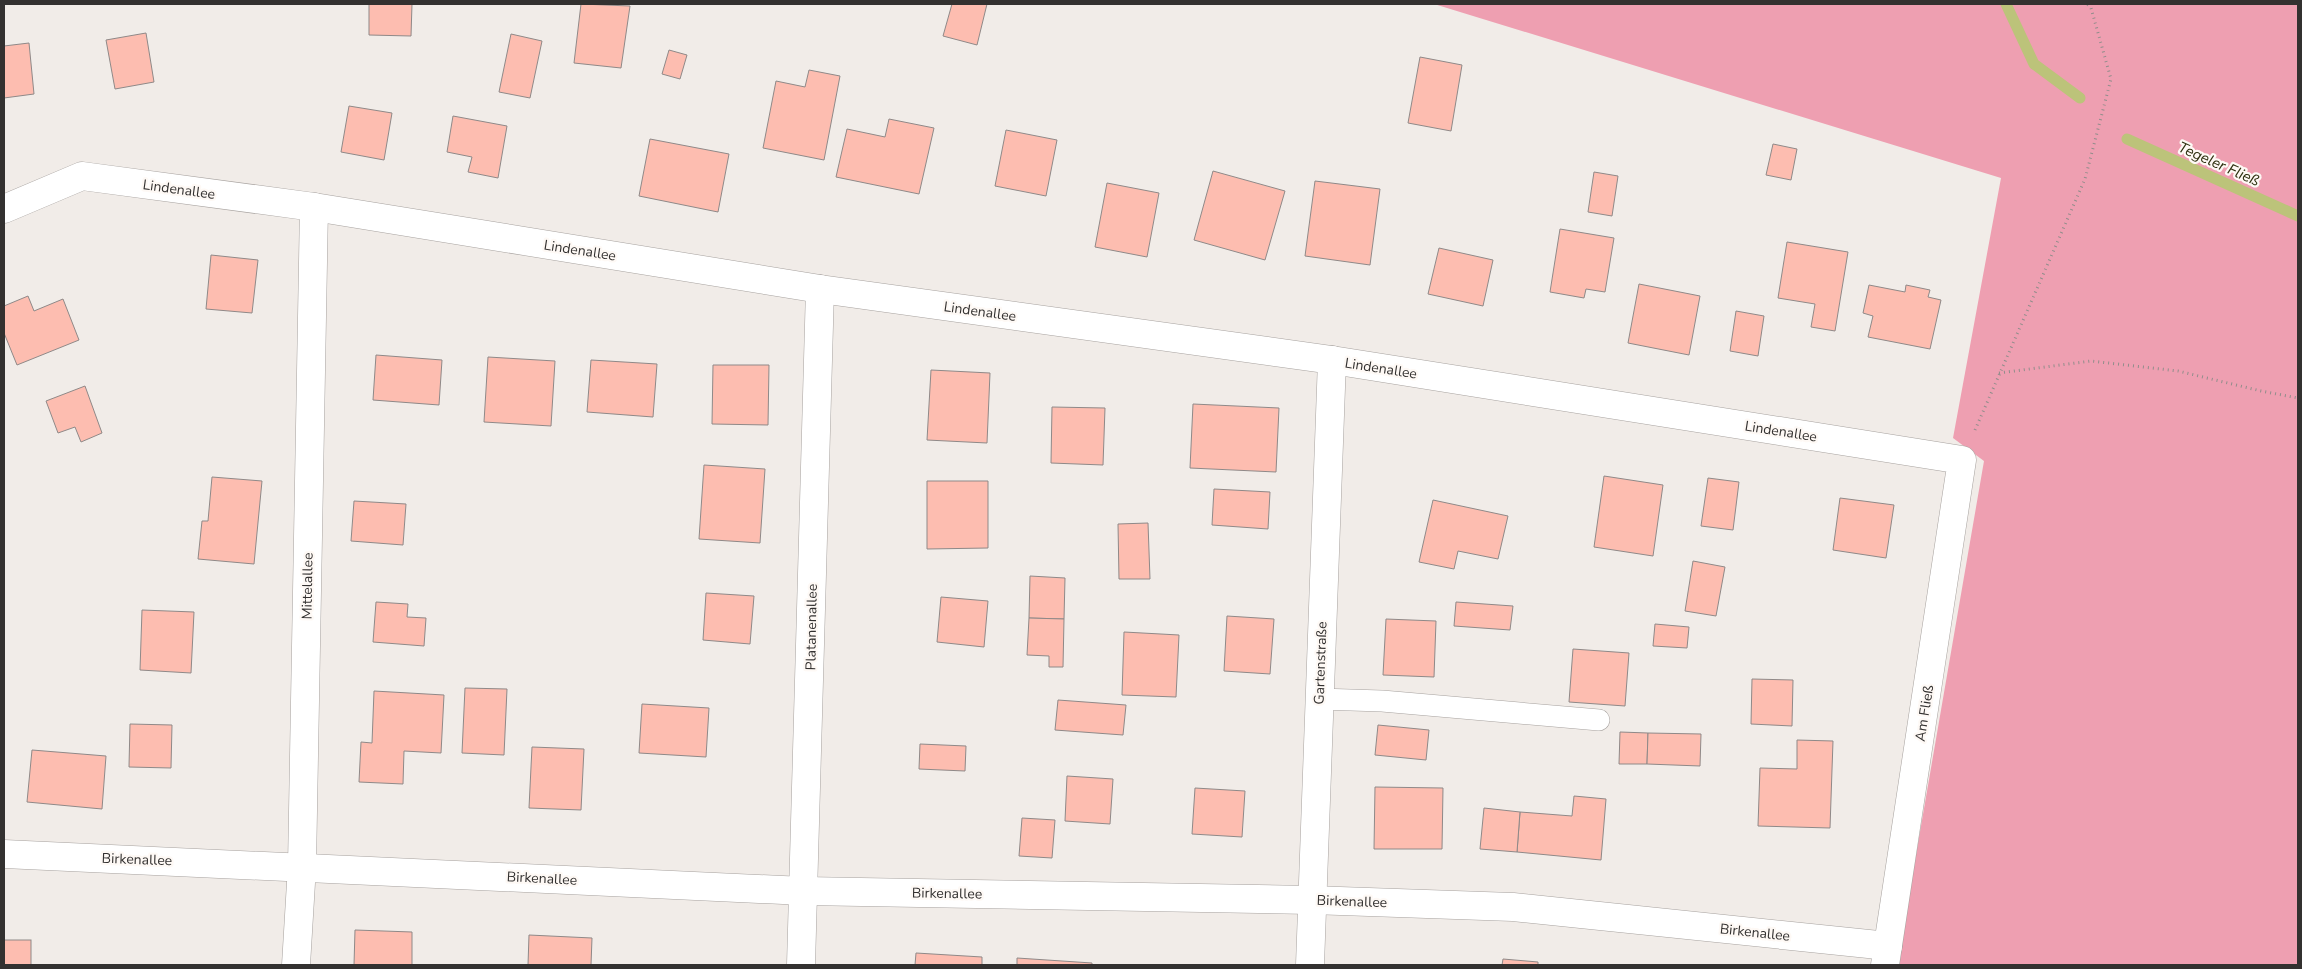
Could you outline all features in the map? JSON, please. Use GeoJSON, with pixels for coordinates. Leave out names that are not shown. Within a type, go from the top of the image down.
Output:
{"type":"FeatureCollection","features":[{"type":"Feature","properties":{"kind":"street","name":"Lindenallee"},"geometry":{"type":"LineString","coordinates":[[4,209],[82,176],[314,207],[820,289],[1332,360],[1962,460]]}},
{"type":"Feature","properties":{"kind":"street","name":"Mittelallee"},"geometry":{"type":"LineString","coordinates":[[296,965],[302,866],[314,207]]}},
{"type":"Feature","properties":{"kind":"street","name":"Platanenallee"},"geometry":{"type":"LineString","coordinates":[[801,965],[820,289]]}},
{"type":"Feature","properties":{"kind":"street","name":"Gartenstraße"},"geometry":{"type":"LineString","coordinates":[[1310,965],[1332,360]]}},
{"type":"Feature","properties":{"kind":"street","name":"Am Fließ"},"geometry":{"type":"LineString","coordinates":[[1887,956],[1962,460]]}},
{"type":"Feature","properties":{"kind":"street","name":"Birkenallee"},"geometry":{"type":"LineString","coordinates":[[4,854],[804,890],[1311,900],[1513,907],[1887,956]]}},
{"type":"Feature","properties":{"kind":"lane"},"geometry":{"type":"LineString","coordinates":[[1319,699],[1382,701],[1599,720]]}},
{"type":"Feature","properties":{"kind":"path"},"geometry":{"type":"LineString","coordinates":[[1962,460],[1998,373],[2085,179],[2111,79],[2091,8],[2087,4]]}},
{"type":"Feature","properties":{"kind":"path"},"geometry":{"type":"LineString","coordinates":[[1998,373],[2091,361],[2178,371],[2298,398]]}},
{"type":"Feature","properties":{"kind":"shaded area"},"geometry":{"type":"Polygon","coordinates":[[[1434,4],[2298,4],[2298,965],[1897,965],[1984,461],[1953,438],[2001,178],[1434,4]]]}},
{"type":"Feature","properties":{"kind":"building"},"geometry":{"type":"Polygon","coordinates":[[[369,4],[412,4],[411,36],[369,35],[369,4]]]}},
{"type":"Feature","properties":{"kind":"building"},"geometry":{"type":"Polygon","coordinates":[[[581,4],[630,6],[621,68],[574,63],[581,4]]]}},
{"type":"Feature","properties":{"kind":"building"},"geometry":{"type":"Polygon","coordinates":[[[952,4],[987,4],[977,45],[943,36],[952,4]]]}},
{"type":"Feature","properties":{"kind":"building"},"geometry":{"type":"Polygon","coordinates":[[[146,33],[154,82],[115,89],[106,40],[146,33]]]}},
{"type":"Feature","properties":{"kind":"building"},"geometry":{"type":"Polygon","coordinates":[[[511,34],[542,41],[530,98],[499,92],[511,34]]]}},
{"type":"Feature","properties":{"kind":"building"},"geometry":{"type":"Polygon","coordinates":[[[29,43],[34,94],[4,98],[4,46],[29,43]]]}},
{"type":"Feature","properties":{"kind":"building"},"geometry":{"type":"Polygon","coordinates":[[[669,50],[687,55],[680,79],[662,74],[669,50]]]}},
{"type":"Feature","properties":{"kind":"building"},"geometry":{"type":"Polygon","coordinates":[[[1420,57],[1462,65],[1451,131],[1408,123],[1420,57]]]}},
{"type":"Feature","properties":{"kind":"building"},"geometry":{"type":"Polygon","coordinates":[[[809,70],[840,76],[824,160],[763,148],[776,81],[805,87],[809,70]]]}},
{"type":"Feature","properties":{"kind":"building"},"geometry":{"type":"Polygon","coordinates":[[[349,106],[392,113],[384,160],[341,152],[349,106]]]}},
{"type":"Feature","properties":{"kind":"building"},"geometry":{"type":"Polygon","coordinates":[[[453,116],[507,126],[498,178],[468,172],[472,157],[447,152],[453,116]]]}},
{"type":"Feature","properties":{"kind":"building"},"geometry":{"type":"Polygon","coordinates":[[[889,119],[934,128],[919,194],[836,177],[847,129],[885,137],[889,119]]]}},
{"type":"Feature","properties":{"kind":"building"},"geometry":{"type":"Polygon","coordinates":[[[1006,130],[1057,140],[1046,196],[995,186],[1006,130]]]}},
{"type":"Feature","properties":{"kind":"building"},"geometry":{"type":"Polygon","coordinates":[[[650,139],[729,154],[718,212],[639,196],[650,139]]]}},
{"type":"Feature","properties":{"kind":"building"},"geometry":{"type":"Polygon","coordinates":[[[1773,144],[1797,149],[1791,180],[1766,175],[1773,144]]]}},
{"type":"Feature","properties":{"kind":"building"},"geometry":{"type":"Polygon","coordinates":[[[1213,171],[1285,191],[1265,260],[1194,240],[1213,171]]]}},
{"type":"Feature","properties":{"kind":"building"},"geometry":{"type":"Polygon","coordinates":[[[1594,172],[1618,176],[1612,216],[1588,212],[1594,172]]]}},
{"type":"Feature","properties":{"kind":"building"},"geometry":{"type":"Polygon","coordinates":[[[1315,181],[1380,189],[1370,265],[1305,256],[1315,181]]]}},
{"type":"Feature","properties":{"kind":"building"},"geometry":{"type":"Polygon","coordinates":[[[1107,183],[1159,193],[1147,257],[1095,247],[1107,183]]]}},
{"type":"Feature","properties":{"kind":"building"},"geometry":{"type":"Polygon","coordinates":[[[1560,229],[1614,238],[1605,292],[1586,289],[1584,298],[1550,292],[1560,229]]]}},
{"type":"Feature","properties":{"kind":"building"},"geometry":{"type":"Polygon","coordinates":[[[1787,242],[1848,252],[1835,331],[1811,327],[1815,304],[1778,298],[1787,242]]]}},
{"type":"Feature","properties":{"kind":"building"},"geometry":{"type":"Polygon","coordinates":[[[1439,248],[1493,260],[1483,306],[1428,294],[1439,248]]]}},
{"type":"Feature","properties":{"kind":"building"},"geometry":{"type":"Polygon","coordinates":[[[211,255],[258,260],[252,313],[206,309],[211,255]]]}},
{"type":"Feature","properties":{"kind":"building"},"geometry":{"type":"Polygon","coordinates":[[[1639,284],[1700,296],[1689,355],[1628,343],[1639,284]]]}},
{"type":"Feature","properties":{"kind":"building"},"geometry":{"type":"Polygon","coordinates":[[[1869,285],[1905,292],[1906,285],[1930,290],[1928,297],[1941,300],[1930,349],[1868,337],[1873,316],[1863,313],[1869,285]]]}},
{"type":"Feature","properties":{"kind":"building"},"geometry":{"type":"Polygon","coordinates":[[[28,296],[34,311],[63,299],[79,340],[17,365],[4,333],[4,306],[28,296]]]}},
{"type":"Feature","properties":{"kind":"building"},"geometry":{"type":"Polygon","coordinates":[[[1736,311],[1764,316],[1758,356],[1730,351],[1736,311]]]}},
{"type":"Feature","properties":{"kind":"building"},"geometry":{"type":"Polygon","coordinates":[[[376,355],[442,360],[439,405],[373,400],[376,355]]]}},
{"type":"Feature","properties":{"kind":"building"},"geometry":{"type":"Polygon","coordinates":[[[488,357],[555,361],[551,426],[484,422],[488,357]]]}},
{"type":"Feature","properties":{"kind":"building"},"geometry":{"type":"Polygon","coordinates":[[[591,360],[657,364],[653,417],[587,412],[591,360]]]}},
{"type":"Feature","properties":{"kind":"building"},"geometry":{"type":"Polygon","coordinates":[[[713,365],[769,365],[768,425],[712,424],[713,365]]]}},
{"type":"Feature","properties":{"kind":"building"},"geometry":{"type":"Polygon","coordinates":[[[931,370],[990,373],[987,443],[927,440],[931,370]]]}},
{"type":"Feature","properties":{"kind":"building"},"geometry":{"type":"Polygon","coordinates":[[[85,386],[102,433],[81,442],[75,427],[58,433],[46,401],[85,386]]]}},
{"type":"Feature","properties":{"kind":"building"},"geometry":{"type":"Polygon","coordinates":[[[1193,404],[1279,408],[1276,472],[1190,468],[1193,404]]]}},
{"type":"Feature","properties":{"kind":"building"},"geometry":{"type":"Polygon","coordinates":[[[1052,407],[1105,408],[1103,465],[1051,463],[1052,407]]]}},
{"type":"Feature","properties":{"kind":"building"},"geometry":{"type":"Polygon","coordinates":[[[704,465],[765,469],[760,543],[699,539],[704,465]]]}},
{"type":"Feature","properties":{"kind":"building"},"geometry":{"type":"Polygon","coordinates":[[[1604,476],[1663,485],[1653,556],[1594,547],[1604,476]]]}},
{"type":"Feature","properties":{"kind":"building"},"geometry":{"type":"Polygon","coordinates":[[[212,477],[262,481],[254,564],[198,559],[202,521],[208,521],[212,477]]]}},
{"type":"Feature","properties":{"kind":"building"},"geometry":{"type":"Polygon","coordinates":[[[1708,478],[1739,482],[1733,530],[1701,526],[1708,478]]]}},
{"type":"Feature","properties":{"kind":"building"},"geometry":{"type":"Polygon","coordinates":[[[927,481],[988,481],[988,548],[927,549],[927,481]]]}},
{"type":"Feature","properties":{"kind":"building"},"geometry":{"type":"Polygon","coordinates":[[[1214,489],[1270,492],[1268,529],[1212,525],[1214,489]]]}},
{"type":"Feature","properties":{"kind":"building"},"geometry":{"type":"Polygon","coordinates":[[[1840,498],[1894,505],[1886,558],[1833,550],[1840,498]]]}},
{"type":"Feature","properties":{"kind":"building"},"geometry":{"type":"Polygon","coordinates":[[[1433,500],[1508,516],[1498,559],[1458,551],[1454,569],[1419,562],[1433,500]]]}},
{"type":"Feature","properties":{"kind":"building"},"geometry":{"type":"Polygon","coordinates":[[[354,501],[406,504],[403,545],[351,541],[354,501]]]}},
{"type":"Feature","properties":{"kind":"building"},"geometry":{"type":"Polygon","coordinates":[[[1148,523],[1150,579],[1119,579],[1118,524],[1148,523]]]}},
{"type":"Feature","properties":{"kind":"building"},"geometry":{"type":"Polygon","coordinates":[[[1693,561],[1725,567],[1716,616],[1685,611],[1693,561]]]}},
{"type":"Feature","properties":{"kind":"building"},"geometry":{"type":"Polygon","coordinates":[[[1030,576],[1065,578],[1064,619],[1029,618],[1030,576]]]}},
{"type":"Feature","properties":{"kind":"building"},"geometry":{"type":"Polygon","coordinates":[[[706,593],[754,596],[750,644],[703,640],[706,593]]]}},
{"type":"Feature","properties":{"kind":"building"},"geometry":{"type":"Polygon","coordinates":[[[941,597],[988,601],[984,647],[937,642],[941,597]]]}},
{"type":"Feature","properties":{"kind":"building"},"geometry":{"type":"Polygon","coordinates":[[[376,602],[408,604],[407,617],[426,618],[424,646],[373,642],[376,602]]]}},
{"type":"Feature","properties":{"kind":"building"},"geometry":{"type":"Polygon","coordinates":[[[1456,602],[1513,606],[1510,630],[1454,626],[1456,602]]]}},
{"type":"Feature","properties":{"kind":"building"},"geometry":{"type":"Polygon","coordinates":[[[142,610],[194,612],[191,673],[140,670],[142,610]]]}},
{"type":"Feature","properties":{"kind":"building"},"geometry":{"type":"Polygon","coordinates":[[[1227,616],[1274,619],[1270,674],[1224,671],[1227,616]]]}},
{"type":"Feature","properties":{"kind":"building"},"geometry":{"type":"Polygon","coordinates":[[[1029,618],[1064,619],[1063,667],[1049,667],[1049,656],[1027,655],[1029,618]]]}},
{"type":"Feature","properties":{"kind":"building"},"geometry":{"type":"Polygon","coordinates":[[[1386,619],[1436,621],[1434,677],[1383,675],[1386,619]]]}},
{"type":"Feature","properties":{"kind":"building"},"geometry":{"type":"Polygon","coordinates":[[[1655,624],[1689,627],[1687,648],[1653,646],[1655,624]]]}},
{"type":"Feature","properties":{"kind":"building"},"geometry":{"type":"Polygon","coordinates":[[[1124,632],[1179,635],[1176,697],[1122,695],[1124,632]]]}},
{"type":"Feature","properties":{"kind":"building"},"geometry":{"type":"Polygon","coordinates":[[[1573,649],[1629,653],[1625,706],[1569,702],[1573,649]]]}},
{"type":"Feature","properties":{"kind":"building"},"geometry":{"type":"Polygon","coordinates":[[[1752,679],[1793,680],[1792,726],[1751,724],[1752,679]]]}},
{"type":"Feature","properties":{"kind":"building"},"geometry":{"type":"Polygon","coordinates":[[[465,688],[507,689],[504,755],[462,753],[465,688]]]}},
{"type":"Feature","properties":{"kind":"building"},"geometry":{"type":"Polygon","coordinates":[[[374,691],[444,695],[441,753],[404,751],[403,784],[359,782],[361,742],[372,743],[374,691]]]}},
{"type":"Feature","properties":{"kind":"building"},"geometry":{"type":"Polygon","coordinates":[[[1058,700],[1126,705],[1123,735],[1055,730],[1058,700]]]}},
{"type":"Feature","properties":{"kind":"building"},"geometry":{"type":"Polygon","coordinates":[[[642,704],[709,708],[706,757],[639,753],[642,704]]]}},
{"type":"Feature","properties":{"kind":"building"},"geometry":{"type":"Polygon","coordinates":[[[130,724],[172,725],[171,768],[129,767],[130,724]]]}},
{"type":"Feature","properties":{"kind":"building"},"geometry":{"type":"Polygon","coordinates":[[[1378,725],[1429,730],[1426,760],[1375,755],[1378,725]]]}},
{"type":"Feature","properties":{"kind":"building"},"geometry":{"type":"Polygon","coordinates":[[[1620,732],[1648,733],[1647,764],[1619,764],[1620,732]]]}},
{"type":"Feature","properties":{"kind":"building"},"geometry":{"type":"Polygon","coordinates":[[[1648,733],[1701,734],[1700,766],[1647,764],[1648,733]]]}},
{"type":"Feature","properties":{"kind":"building"},"geometry":{"type":"Polygon","coordinates":[[[1797,740],[1833,741],[1830,828],[1758,826],[1760,768],[1797,769],[1797,740]]]}},
{"type":"Feature","properties":{"kind":"building"},"geometry":{"type":"Polygon","coordinates":[[[920,744],[966,746],[965,771],[919,769],[920,744]]]}},
{"type":"Feature","properties":{"kind":"building"},"geometry":{"type":"Polygon","coordinates":[[[532,747],[584,749],[581,810],[529,808],[532,747]]]}},
{"type":"Feature","properties":{"kind":"building"},"geometry":{"type":"Polygon","coordinates":[[[32,750],[106,756],[102,809],[27,802],[32,750]]]}},
{"type":"Feature","properties":{"kind":"building"},"geometry":{"type":"Polygon","coordinates":[[[1067,776],[1113,779],[1110,824],[1065,821],[1067,776]]]}},
{"type":"Feature","properties":{"kind":"building"},"geometry":{"type":"Polygon","coordinates":[[[1375,787],[1443,788],[1442,849],[1374,849],[1375,787]]]}},
{"type":"Feature","properties":{"kind":"building"},"geometry":{"type":"Polygon","coordinates":[[[1195,788],[1245,791],[1242,837],[1192,834],[1195,788]]]}},
{"type":"Feature","properties":{"kind":"building"},"geometry":{"type":"Polygon","coordinates":[[[1574,796],[1606,799],[1601,860],[1517,852],[1520,812],[1572,816],[1574,796]]]}},
{"type":"Feature","properties":{"kind":"building"},"geometry":{"type":"Polygon","coordinates":[[[1484,808],[1520,812],[1517,852],[1480,849],[1484,808]]]}},
{"type":"Feature","properties":{"kind":"building"},"geometry":{"type":"Polygon","coordinates":[[[1022,818],[1055,820],[1052,858],[1019,856],[1022,818]]]}},
{"type":"Feature","properties":{"kind":"building"},"geometry":{"type":"Polygon","coordinates":[[[355,930],[412,932],[412,965],[354,965],[355,930]]]}},
{"type":"Feature","properties":{"kind":"building"},"geometry":{"type":"Polygon","coordinates":[[[529,935],[592,938],[591,965],[528,965],[529,935]]]}},
{"type":"Feature","properties":{"kind":"building"},"geometry":{"type":"Polygon","coordinates":[[[4,940],[31,940],[31,965],[4,965],[4,940]]]}},
{"type":"Feature","properties":{"kind":"building"},"geometry":{"type":"Polygon","coordinates":[[[916,953],[982,957],[982,965],[915,965],[916,953]]]}},
{"type":"Feature","properties":{"kind":"building"},"geometry":{"type":"Polygon","coordinates":[[[1017,958],[1092,963],[1092,965],[1017,965],[1017,958]]]}},
{"type":"Feature","properties":{"kind":"building"},"geometry":{"type":"Polygon","coordinates":[[[1503,959],[1538,962],[1538,965],[1502,965],[1503,959]]]}},
{"type":"Feature","properties":{"kind":"waterway","name":"Tegeler Fließ"},"geometry":{"type":"LineString","coordinates":[[2006,4],[2034,64],[2080,98]]}},
{"type":"Feature","properties":{"kind":"waterway","name":"Tegeler Fließ"},"geometry":{"type":"LineString","coordinates":[[2127,139],[2298,216]]}}]}
